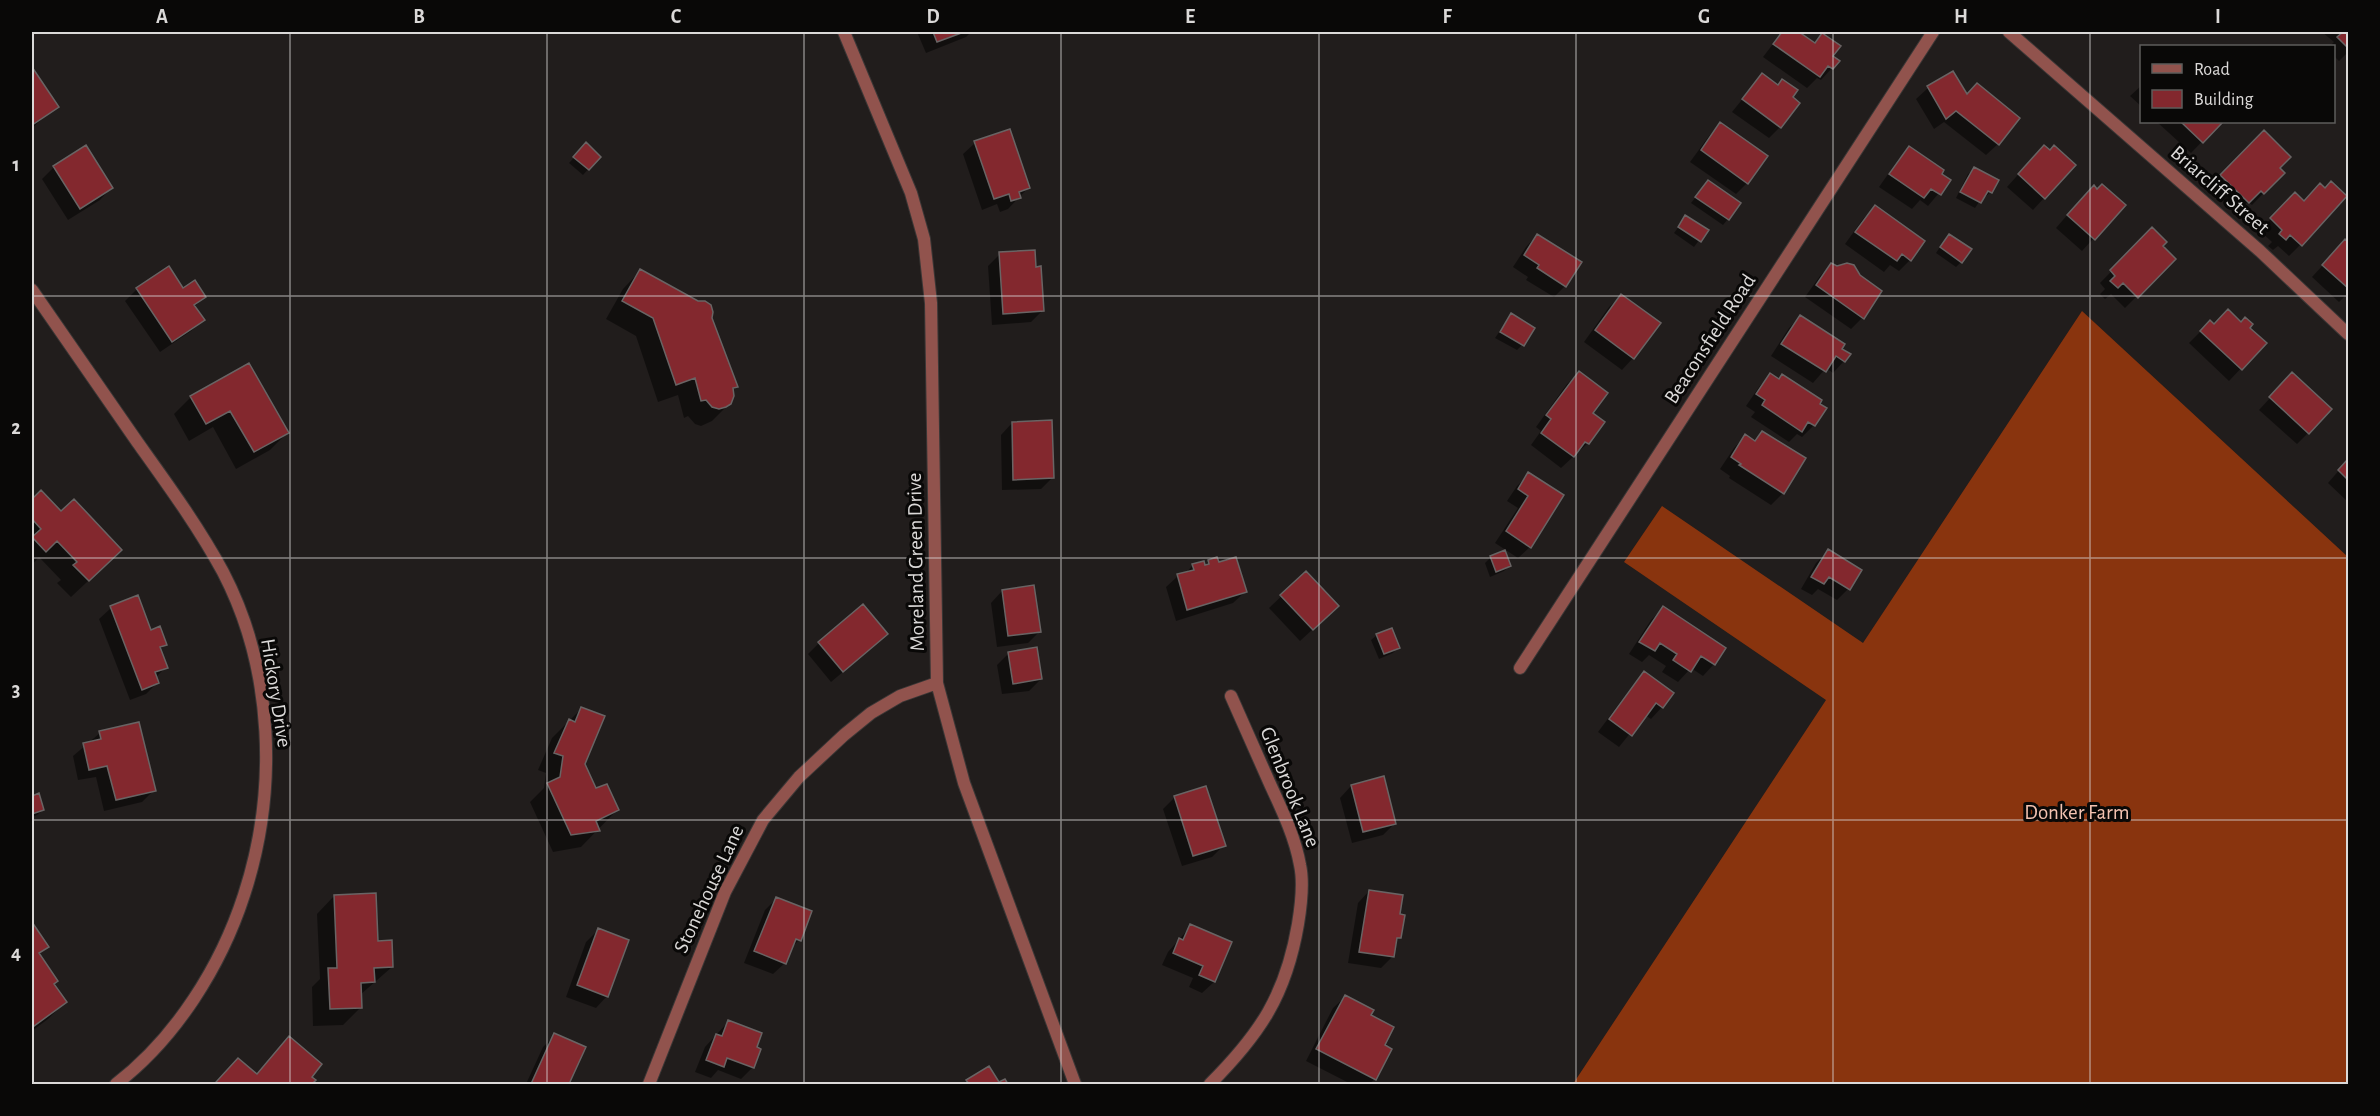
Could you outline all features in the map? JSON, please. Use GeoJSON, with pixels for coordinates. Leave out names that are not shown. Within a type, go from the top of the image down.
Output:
{"type":"FeatureCollection","features":[{"type":"Feature","properties":{"kind":"street","name":"Moreland Green Drive"},"geometry":{"type":"LineString","coordinates":[[844,32],[898,158],[917,210],[926,254],[931,303],[937,683],[964,783],[1074,1084]]}},
{"type":"Feature","properties":{"kind":"street","name":"Beaconsfield Road"},"geometry":{"type":"LineString","coordinates":[[1520,668],[1933,32]]}},
{"type":"Feature","properties":{"kind":"street","name":"Briarcliff Street"},"geometry":{"type":"LineString","coordinates":[[2009,32],[2260,251],[2349,334]]}},
{"type":"Feature","properties":{"kind":"street","name":"Hickory Drive"},"geometry":{"type":"LineString","coordinates":[[32,290],[200,531],[219,566],[243,621],[257,669],[264,719],[267,769],[262,822],[253,868],[237,916],[216,961],[190,1004],[159,1044],[116,1084]]}},
{"type":"Feature","properties":{"kind":"street","name":"Stonehouse Lane"},"geometry":{"type":"LineString","coordinates":[[649,1084],[724,892],[763,820],[799,777],[871,713],[900,696],[937,683]]}},
{"type":"Feature","properties":{"kind":"street","name":"Glenbrook Lane"},"geometry":{"type":"LineString","coordinates":[[1210,1084],[1251,1040],[1269,1014],[1283,985],[1294,948],[1300,907],[1301,867],[1289,825],[1231,696]]}},
{"type":"Feature","properties":{"kind":"green space","name":"Donker Farm"},"geometry":{"type":"Polygon","coordinates":[[[2082,311],[2348,557],[2348,1084],[1573,1084],[1826,700],[1624,562],[1662,506],[1863,643],[2082,311]]]}},
{"type":"Feature","properties":{"kind":"building"},"geometry":{"type":"Polygon","coordinates":[[[933,32],[964,32],[937,42],[933,32]]]}},
{"type":"Feature","properties":{"kind":"building"},"geometry":{"type":"Polygon","coordinates":[[[1782,32],[1799,32],[1815,43],[1822,33],[1841,46],[1833,56],[1840,61],[1833,69],[1828,66],[1820,77],[1773,44],[1782,32]]]}},
{"type":"Feature","properties":{"kind":"building"},"geometry":{"type":"Polygon","coordinates":[[[2343,32],[2348,32],[2348,48],[2337,37],[2343,32]]]}},
{"type":"Feature","properties":{"kind":"building"},"geometry":{"type":"Polygon","coordinates":[[[32,67],[59,107],[32,125],[32,67]]]}},
{"type":"Feature","properties":{"kind":"building"},"geometry":{"type":"Polygon","coordinates":[[[1953,71],[1967,94],[1977,83],[2020,118],[1999,145],[1956,111],[1946,119],[1927,86],[1953,71]]]}},
{"type":"Feature","properties":{"kind":"building"},"geometry":{"type":"Polygon","coordinates":[[[1762,73],[1778,85],[1782,79],[1798,90],[1793,97],[1800,103],[1781,128],[1742,99],[1762,73]]]}},
{"type":"Feature","properties":{"kind":"building"},"geometry":{"type":"Polygon","coordinates":[[[1720,122],[1768,156],[1748,184],[1701,150],[1720,122]]]}},
{"type":"Feature","properties":{"kind":"building"},"geometry":{"type":"Polygon","coordinates":[[[2182,123],[2222,123],[2203,143],[2182,123]]]}},
{"type":"Feature","properties":{"kind":"building"},"geometry":{"type":"Polygon","coordinates":[[[1010,129],[1030,188],[1019,192],[1021,198],[1011,201],[1009,194],[994,199],[974,141],[1010,129]]]}},
{"type":"Feature","properties":{"kind":"building"},"geometry":{"type":"Polygon","coordinates":[[[2264,130],[2291,157],[2280,168],[2285,173],[2264,194],[2261,191],[2249,203],[2220,175],[2264,130]]]}},
{"type":"Feature","properties":{"kind":"building"},"geometry":{"type":"Polygon","coordinates":[[[586,142],[601,157],[589,170],[573,157],[586,142]]]}},
{"type":"Feature","properties":{"kind":"building"},"geometry":{"type":"Polygon","coordinates":[[[86,145],[113,188],[80,209],[53,166],[86,145]]]}},
{"type":"Feature","properties":{"kind":"building"},"geometry":{"type":"Polygon","coordinates":[[[2044,145],[2050,150],[2054,145],[2076,165],[2045,199],[2018,174],[2044,145]]]}},
{"type":"Feature","properties":{"kind":"building"},"geometry":{"type":"Polygon","coordinates":[[[1909,146],[1944,170],[1942,174],[1951,180],[1941,195],[1931,189],[1924,198],[1889,174],[1909,146]]]}},
{"type":"Feature","properties":{"kind":"building"},"geometry":{"type":"Polygon","coordinates":[[[1974,167],[1999,180],[1992,193],[1988,191],[1981,203],[1960,192],[1974,167]]]}},
{"type":"Feature","properties":{"kind":"building"},"geometry":{"type":"Polygon","coordinates":[[[1708,180],[1741,203],[1729,220],[1695,197],[1708,180]]]}},
{"type":"Feature","properties":{"kind":"building"},"geometry":{"type":"Polygon","coordinates":[[[2331,181],[2347,196],[2302,246],[2290,235],[2286,240],[2279,234],[2282,230],[2270,218],[2295,192],[2304,201],[2320,183],[2325,188],[2331,181]]]}},
{"type":"Feature","properties":{"kind":"building"},"geometry":{"type":"Polygon","coordinates":[[[2102,184],[2126,205],[2095,240],[2067,215],[2094,185],[2097,189],[2102,184]]]}},
{"type":"Feature","properties":{"kind":"building"},"geometry":{"type":"Polygon","coordinates":[[[1875,205],[1925,241],[1911,261],[1902,254],[1897,261],[1855,232],[1875,205]]]}},
{"type":"Feature","properties":{"kind":"building"},"geometry":{"type":"Polygon","coordinates":[[[1685,215],[1709,230],[1701,242],[1678,227],[1685,215]]]}},
{"type":"Feature","properties":{"kind":"building"},"geometry":{"type":"Polygon","coordinates":[[[2152,227],[2167,242],[2163,246],[2176,259],[2138,298],[2123,283],[2118,288],[2110,281],[2115,276],[2110,270],[2152,227]]]}},
{"type":"Feature","properties":{"kind":"building"},"geometry":{"type":"Polygon","coordinates":[[[1537,234],[1582,262],[1566,287],[1537,268],[1539,265],[1524,255],[1537,234]]]}},
{"type":"Feature","properties":{"kind":"building"},"geometry":{"type":"Polygon","coordinates":[[[1949,234],[1972,249],[1962,263],[1940,247],[1949,234]]]}},
{"type":"Feature","properties":{"kind":"building"},"geometry":{"type":"Polygon","coordinates":[[[2345,239],[2348,242],[2348,288],[2322,265],[2345,239]]]}},
{"type":"Feature","properties":{"kind":"building"},"geometry":{"type":"Polygon","coordinates":[[[1035,250],[1036,267],[1041,266],[1044,311],[1003,314],[999,252],[1035,250]]]}},
{"type":"Feature","properties":{"kind":"building"},"geometry":{"type":"Polygon","coordinates":[[[1831,263],[1837,266],[1847,263],[1854,265],[1860,275],[1882,291],[1864,319],[1816,285],[1831,263]]]}},
{"type":"Feature","properties":{"kind":"building"},"geometry":{"type":"Polygon","coordinates":[[[169,266],[183,288],[195,280],[206,297],[194,305],[205,320],[172,342],[136,288],[169,266]]]}},
{"type":"Feature","properties":{"kind":"building"},"geometry":{"type":"Polygon","coordinates":[[[640,269],[698,301],[705,301],[711,305],[712,318],[738,387],[733,388],[734,396],[731,404],[719,409],[712,407],[706,400],[701,401],[695,378],[676,385],[653,318],[622,301],[640,269]]]}},
{"type":"Feature","properties":{"kind":"building"},"geometry":{"type":"Polygon","coordinates":[[[1621,294],[1661,323],[1634,359],[1595,330],[1621,294]]]}},
{"type":"Feature","properties":{"kind":"building"},"geometry":{"type":"Polygon","coordinates":[[[2228,309],[2241,322],[2245,317],[2253,324],[2250,328],[2267,343],[2242,370],[2200,331],[2210,320],[2214,324],[2228,309]]]}},
{"type":"Feature","properties":{"kind":"building"},"geometry":{"type":"Polygon","coordinates":[[[1511,313],[1535,328],[1524,346],[1500,332],[1511,313]]]}},
{"type":"Feature","properties":{"kind":"building"},"geometry":{"type":"Polygon","coordinates":[[[1800,315],[1845,344],[1842,349],[1851,354],[1845,362],[1836,356],[1826,372],[1781,344],[1800,315]]]}},
{"type":"Feature","properties":{"kind":"building"},"geometry":{"type":"Polygon","coordinates":[[[249,363],[289,433],[254,452],[230,411],[206,424],[190,396],[249,363]]]}},
{"type":"Feature","properties":{"kind":"building"},"geometry":{"type":"Polygon","coordinates":[[[1579,371],[1608,393],[1593,413],[1605,422],[1589,444],[1585,442],[1574,457],[1541,433],[1551,419],[1546,415],[1579,371]]]}},
{"type":"Feature","properties":{"kind":"building"},"geometry":{"type":"Polygon","coordinates":[[[2292,372],[2332,409],[2309,434],[2269,397],[2292,372]]]}},
{"type":"Feature","properties":{"kind":"building"},"geometry":{"type":"Polygon","coordinates":[[[1770,373],[1779,379],[1782,374],[1822,400],[1820,404],[1827,408],[1815,426],[1808,422],[1802,432],[1762,405],[1765,400],[1756,394],[1770,373]]]}},
{"type":"Feature","properties":{"kind":"building"},"geometry":{"type":"Polygon","coordinates":[[[1052,420],[1054,478],[1013,480],[1012,422],[1052,420]]]}},
{"type":"Feature","properties":{"kind":"building"},"geometry":{"type":"Polygon","coordinates":[[[1762,431],[1806,458],[1784,494],[1739,465],[1741,464],[1731,457],[1745,434],[1755,441],[1762,431]]]}},
{"type":"Feature","properties":{"kind":"building"},"geometry":{"type":"Polygon","coordinates":[[[2348,459],[2348,480],[2338,470],[2348,459]]]}},
{"type":"Feature","properties":{"kind":"building"},"geometry":{"type":"Polygon","coordinates":[[[1528,472],[1564,495],[1531,548],[1506,531],[1528,496],[1518,489],[1528,472]]]}},
{"type":"Feature","properties":{"kind":"building"},"geometry":{"type":"Polygon","coordinates":[[[41,490],[61,511],[74,499],[122,550],[89,581],[73,565],[77,562],[57,541],[46,552],[32,537],[41,529],[32,519],[32,499],[41,490]]]}},
{"type":"Feature","properties":{"kind":"building"},"geometry":{"type":"Polygon","coordinates":[[[1828,549],[1862,570],[1850,590],[1829,577],[1824,584],[1811,577],[1828,549]]]}},
{"type":"Feature","properties":{"kind":"building"},"geometry":{"type":"Polygon","coordinates":[[[1505,550],[1511,566],[1496,572],[1490,556],[1505,550]]]}},
{"type":"Feature","properties":{"kind":"building"},"geometry":{"type":"Polygon","coordinates":[[[1217,557],[1219,562],[1236,557],[1247,592],[1187,610],[1177,574],[1194,570],[1192,564],[1204,561],[1205,565],[1209,564],[1208,560],[1217,557]]]}},
{"type":"Feature","properties":{"kind":"building"},"geometry":{"type":"Polygon","coordinates":[[[1306,571],[1339,606],[1313,630],[1280,595],[1306,571]]]}},
{"type":"Feature","properties":{"kind":"building"},"geometry":{"type":"Polygon","coordinates":[[[1034,585],[1041,632],[1008,636],[1002,590],[1034,585]]]}},
{"type":"Feature","properties":{"kind":"building"},"geometry":{"type":"Polygon","coordinates":[[[138,595],[151,630],[160,626],[167,645],[160,647],[168,668],[155,672],[159,683],[142,690],[110,606],[138,595]]]}},
{"type":"Feature","properties":{"kind":"building"},"geometry":{"type":"Polygon","coordinates":[[[863,604],[888,634],[843,672],[818,642],[863,604]]]}},
{"type":"Feature","properties":{"kind":"building"},"geometry":{"type":"Polygon","coordinates":[[[1663,606],[1726,648],[1715,665],[1701,656],[1691,672],[1673,660],[1677,654],[1660,643],[1655,651],[1639,642],[1663,606]]]}},
{"type":"Feature","properties":{"kind":"building"},"geometry":{"type":"Polygon","coordinates":[[[1392,628],[1400,648],[1384,654],[1376,634],[1392,628]]]}},
{"type":"Feature","properties":{"kind":"building"},"geometry":{"type":"Polygon","coordinates":[[[1037,647],[1042,679],[1013,684],[1008,652],[1037,647]]]}},
{"type":"Feature","properties":{"kind":"building"},"geometry":{"type":"Polygon","coordinates":[[[1644,671],[1674,693],[1663,708],[1656,703],[1632,736],[1609,719],[1644,671]]]}},
{"type":"Feature","properties":{"kind":"building"},"geometry":{"type":"Polygon","coordinates":[[[581,707],[605,716],[585,764],[596,788],[607,784],[619,810],[596,821],[600,831],[571,835],[547,783],[560,777],[563,756],[554,753],[569,719],[575,722],[581,707]]]}},
{"type":"Feature","properties":{"kind":"building"},"geometry":{"type":"Polygon","coordinates":[[[139,722],[156,791],[116,800],[107,766],[89,770],[83,743],[101,739],[99,731],[139,722]]]}},
{"type":"Feature","properties":{"kind":"building"},"geometry":{"type":"Polygon","coordinates":[[[1384,776],[1396,824],[1363,832],[1351,785],[1384,776]]]}},
{"type":"Feature","properties":{"kind":"building"},"geometry":{"type":"Polygon","coordinates":[[[1206,786],[1226,846],[1193,856],[1174,796],[1206,786]]]}},
{"type":"Feature","properties":{"kind":"building"},"geometry":{"type":"Polygon","coordinates":[[[39,793],[44,810],[32,814],[32,796],[39,793]]]}},
{"type":"Feature","properties":{"kind":"building"},"geometry":{"type":"Polygon","coordinates":[[[1369,890],[1403,895],[1400,914],[1405,915],[1401,938],[1397,938],[1394,957],[1359,952],[1369,890]]]}},
{"type":"Feature","properties":{"kind":"building"},"geometry":{"type":"Polygon","coordinates":[[[376,893],[378,941],[392,940],[393,967],[374,968],[375,982],[361,983],[362,1008],[330,1009],[328,968],[337,968],[334,895],[376,893]]]}},
{"type":"Feature","properties":{"kind":"building"},"geometry":{"type":"Polygon","coordinates":[[[776,897],[812,911],[801,941],[796,939],[786,964],[754,951],[776,897]]]}},
{"type":"Feature","properties":{"kind":"building"},"geometry":{"type":"Polygon","coordinates":[[[32,922],[49,947],[39,953],[58,981],[54,984],[67,1002],[34,1026],[32,1022],[32,922]]]}},
{"type":"Feature","properties":{"kind":"building"},"geometry":{"type":"Polygon","coordinates":[[[1190,924],[1232,942],[1215,982],[1199,975],[1203,966],[1173,953],[1179,938],[1183,940],[1190,924]]]}},
{"type":"Feature","properties":{"kind":"building"},"geometry":{"type":"Polygon","coordinates":[[[598,928],[629,940],[608,997],[577,985],[598,928]]]}},
{"type":"Feature","properties":{"kind":"building"},"geometry":{"type":"Polygon","coordinates":[[[1345,995],[1374,1010],[1371,1015],[1394,1027],[1385,1045],[1392,1049],[1376,1080],[1316,1049],[1345,995]]]}},
{"type":"Feature","properties":{"kind":"building"},"geometry":{"type":"Polygon","coordinates":[[[728,1020],[762,1033],[757,1047],[761,1049],[754,1068],[727,1058],[724,1067],[706,1060],[716,1034],[722,1036],[728,1020]]]}},
{"type":"Feature","properties":{"kind":"building"},"geometry":{"type":"Polygon","coordinates":[[[554,1033],[586,1047],[569,1084],[531,1084],[554,1033]]]}},
{"type":"Feature","properties":{"kind":"building"},"geometry":{"type":"Polygon","coordinates":[[[289,1036],[322,1064],[312,1077],[316,1080],[312,1084],[219,1084],[216,1082],[238,1058],[257,1074],[289,1036]]]}},
{"type":"Feature","properties":{"kind":"building"},"geometry":{"type":"Polygon","coordinates":[[[989,1066],[999,1082],[1005,1079],[1008,1084],[969,1084],[966,1080],[989,1066]]]}}]}
